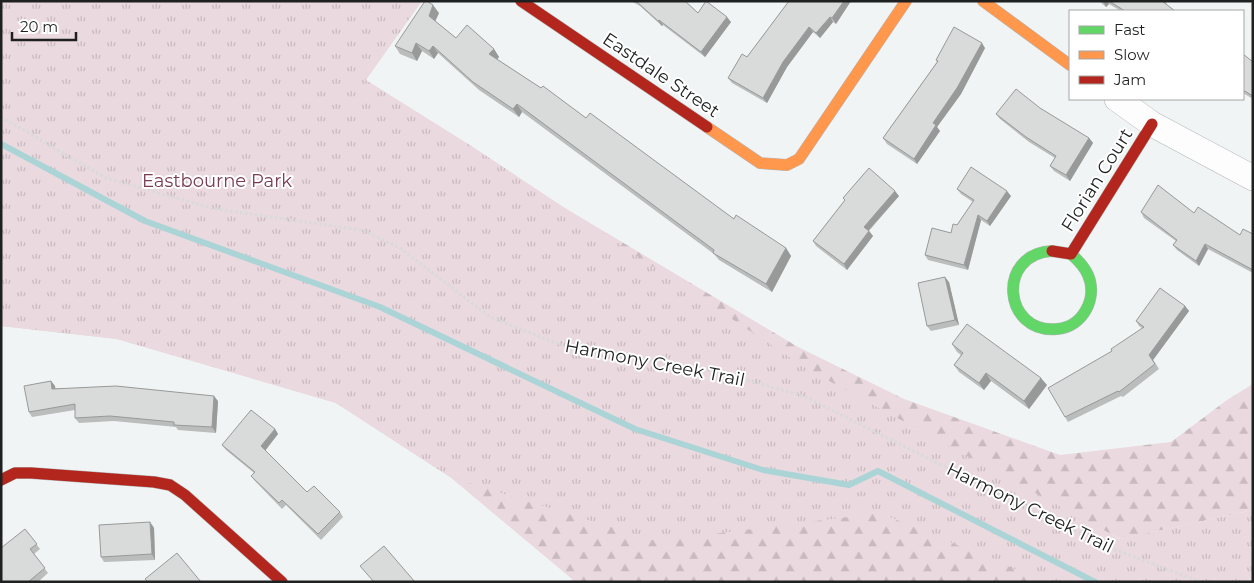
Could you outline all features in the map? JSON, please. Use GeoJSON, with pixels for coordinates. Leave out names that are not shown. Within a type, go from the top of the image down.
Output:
{"type":"FeatureCollection","features":[{"type":"Feature","properties":{"kind":"street","name":"Eastdale Street"},"geometry":{"type":"LineString","coordinates":[[521,1],[760,163],[787,165],[799,159],[906,1]]}},
{"type":"Feature","properties":{"kind":"street"},"geometry":{"type":"LineString","coordinates":[[983,1],[1069,64]]}},
{"type":"Feature","properties":{"kind":"street"},"geometry":{"type":"LineString","coordinates":[[1118,100],[1152,124],[1253,178]]}},
{"type":"Feature","properties":{"kind":"street","name":"Florian Court"},"geometry":{"type":"LineString","coordinates":[[1071,254],[1152,124]]}},
{"type":"Feature","properties":{"kind":"street","name":"Florian Court"},"geometry":{"type":"LineString","coordinates":[[1054,251],[1071,254],[1079,260],[1091,282],[1092,295],[1088,308],[1081,318],[1064,328],[1044,330],[1032,325],[1022,316],[1015,305],[1012,292],[1014,279],[1020,267],[1029,258],[1041,252],[1054,251]]}},
{"type":"Feature","properties":{"kind":"street"},"geometry":{"type":"LineString","coordinates":[[1,480],[15,472],[154,482],[170,485],[185,495],[282,582]]}},
{"type":"Feature","properties":{"kind":"path","name":"Harmony Creek Trail"},"geometry":{"type":"LineString","coordinates":[[1,117],[106,178],[215,209],[361,230],[400,248],[490,317],[571,349],[718,372],[806,397],[993,492],[1113,549],[1201,582]]}},
{"type":"Feature","properties":{"kind":"green space","name":"Eastbourne Park"},"geometry":{"type":"Polygon","coordinates":[[[1,1],[422,1],[366,80],[473,147],[809,370],[1120,539],[1253,510],[1253,582],[1046,582],[880,513],[656,541],[450,477],[336,403],[117,339],[1,326],[1,1]]]}},
{"type":"Feature","properties":{"kind":"green space"},"geometry":{"type":"Polygon","coordinates":[[[1,135],[1152,582],[571,582],[572,579],[450,477],[336,403],[117,339],[1,326],[1,135]]]}},
{"type":"Feature","properties":{"kind":"green space"},"geometry":{"type":"Polygon","coordinates":[[[533,189],[798,347],[904,399],[1060,455],[1171,442],[1227,400],[1253,384],[1253,510],[1121,539],[815,387],[533,189]]]}},
{"type":"Feature","properties":{"kind":"building"},"geometry":{"type":"Polygon","coordinates":[[[425,1],[433,5],[429,16],[456,38],[467,25],[494,49],[489,54],[541,88],[543,86],[586,118],[590,113],[734,219],[736,215],[786,248],[766,284],[713,253],[714,250],[517,104],[513,109],[473,82],[433,46],[429,51],[416,43],[412,53],[395,46],[425,1]]]}},
{"type":"Feature","properties":{"kind":"building"},"geometry":{"type":"Polygon","coordinates":[[[636,1],[685,1],[698,13],[706,1],[727,17],[701,52],[658,21],[636,1]]]}},
{"type":"Feature","properties":{"kind":"building"},"geometry":{"type":"Polygon","coordinates":[[[789,1],[844,1],[832,18],[830,17],[816,33],[809,27],[783,62],[763,98],[728,78],[742,54],[747,57],[789,1]]]}},
{"type":"Feature","properties":{"kind":"building"},"geometry":{"type":"Polygon","coordinates":[[[1109,1],[1162,1],[1174,10],[1123,10],[1109,1]]]}},
{"type":"Feature","properties":{"kind":"building"},"geometry":{"type":"Polygon","coordinates":[[[954,27],[982,43],[957,88],[933,123],[936,125],[914,159],[883,138],[938,61],[936,60],[954,27]]]}},
{"type":"Feature","properties":{"kind":"building"},"geometry":{"type":"Polygon","coordinates":[[[1244,55],[1253,62],[1253,96],[1244,91],[1244,55]]]}},
{"type":"Feature","properties":{"kind":"building"},"geometry":{"type":"Polygon","coordinates":[[[1016,89],[1040,108],[1089,138],[1066,175],[1050,166],[1056,156],[1026,137],[996,114],[1016,89]]]}},
{"type":"Feature","properties":{"kind":"building"},"geometry":{"type":"Polygon","coordinates":[[[971,167],[1007,191],[987,221],[978,215],[964,265],[925,255],[932,228],[951,233],[953,224],[957,225],[974,200],[957,189],[971,167]]]}},
{"type":"Feature","properties":{"kind":"building"},"geometry":{"type":"Polygon","coordinates":[[[869,168],[895,191],[864,227],[869,231],[844,264],[813,241],[845,200],[843,198],[869,168]]]}},
{"type":"Feature","properties":{"kind":"building"},"geometry":{"type":"Polygon","coordinates":[[[1158,185],[1194,213],[1198,207],[1240,235],[1243,229],[1253,234],[1253,270],[1205,244],[1196,261],[1173,245],[1177,240],[1141,212],[1158,185]]]}},
{"type":"Feature","properties":{"kind":"building"},"geometry":{"type":"Polygon","coordinates":[[[945,277],[955,320],[927,326],[918,283],[945,277]]]}},
{"type":"Feature","properties":{"kind":"building"},"geometry":{"type":"Polygon","coordinates":[[[1160,288],[1185,306],[1149,355],[1155,364],[1119,392],[1065,417],[1048,388],[1112,351],[1111,349],[1144,327],[1136,321],[1160,288]]]}},
{"type":"Feature","properties":{"kind":"building"},"geometry":{"type":"Polygon","coordinates":[[[967,324],[1041,378],[1024,401],[986,373],[979,383],[954,365],[963,353],[952,344],[967,324]]]}},
{"type":"Feature","properties":{"kind":"building"},"geometry":{"type":"Polygon","coordinates":[[[51,381],[52,389],[116,386],[214,396],[212,427],[174,425],[174,422],[110,416],[75,418],[75,404],[29,412],[24,386],[51,381]]]}},
{"type":"Feature","properties":{"kind":"building"},"geometry":{"type":"Polygon","coordinates":[[[251,410],[275,429],[261,446],[307,492],[314,486],[340,512],[318,534],[282,500],[279,503],[251,476],[255,472],[222,445],[251,410]]]}},
{"type":"Feature","properties":{"kind":"building"},"geometry":{"type":"Polygon","coordinates":[[[150,522],[152,554],[101,557],[99,525],[150,522]]]}},
{"type":"Feature","properties":{"kind":"building"},"geometry":{"type":"Polygon","coordinates":[[[25,529],[37,544],[30,549],[45,568],[28,582],[1,582],[1,548],[25,529]]]}},
{"type":"Feature","properties":{"kind":"building"},"geometry":{"type":"Polygon","coordinates":[[[384,546],[415,582],[374,582],[360,566],[384,546]]]}},
{"type":"Feature","properties":{"kind":"building"},"geometry":{"type":"Polygon","coordinates":[[[177,553],[201,582],[148,582],[145,579],[177,553]]]}},
{"type":"Feature","properties":{"kind":"waterway"},"geometry":{"type":"LineString","coordinates":[[1,144],[145,221],[380,307],[635,429],[763,470],[849,485],[878,471],[1095,582]]}},
{"type":"Feature","properties":{"kind":"traffic: fast"},"geometry":{"type":"LineString","coordinates":[[1052,251],[1034,255],[1022,265],[1015,278],[1013,293],[1017,307],[1026,319],[1039,327],[1057,329],[1066,327],[1074,323],[1086,310],[1091,293],[1091,284],[1085,269],[1071,254]]}},
{"type":"Feature","properties":{"kind":"traffic: slow"},"geometry":{"type":"LineString","coordinates":[[707,127],[760,163],[787,165],[799,159],[906,1]]}},
{"type":"Feature","properties":{"kind":"traffic: slow"},"geometry":{"type":"LineString","coordinates":[[983,1],[1069,64]]}},
{"type":"Feature","properties":{"kind":"traffic: jam"},"geometry":{"type":"LineString","coordinates":[[521,1],[707,127]]}},
{"type":"Feature","properties":{"kind":"traffic: jam"},"geometry":{"type":"LineString","coordinates":[[1052,251],[1071,254],[1152,124]]}},
{"type":"Feature","properties":{"kind":"traffic: jam"},"geometry":{"type":"LineString","coordinates":[[1,480],[15,473],[31,473],[154,482],[170,485],[185,495],[282,582]]}}]}
